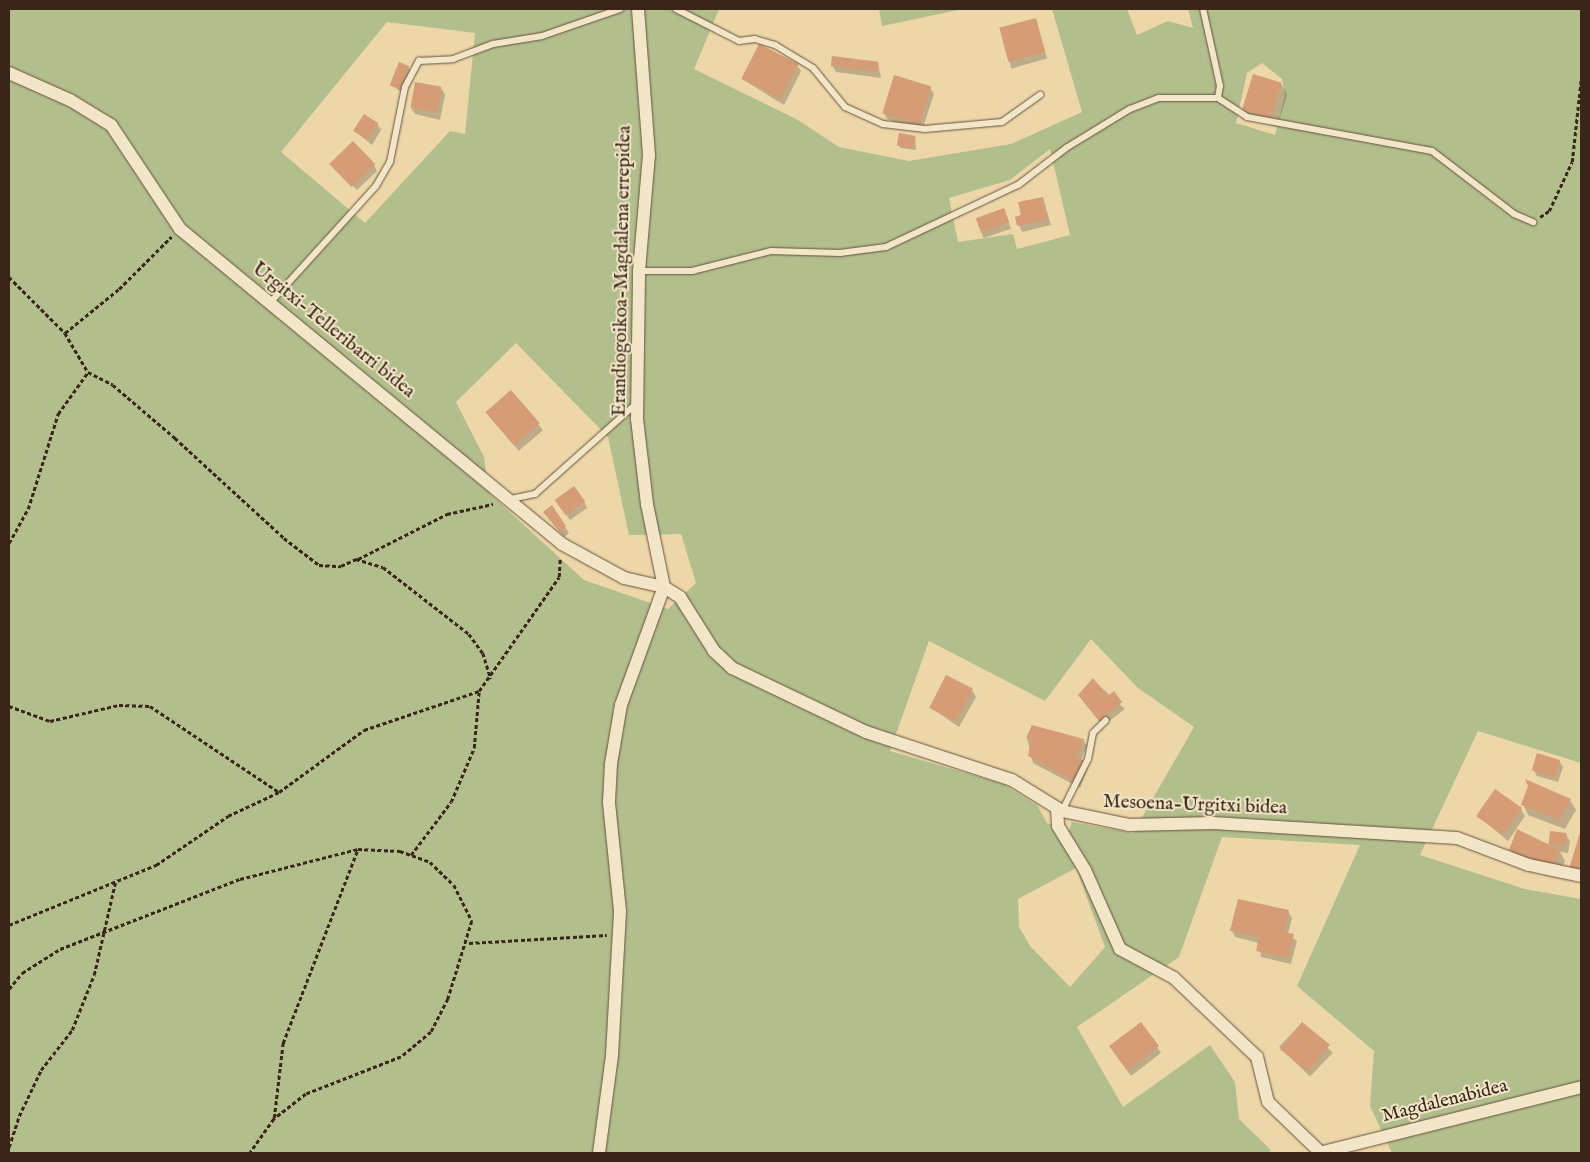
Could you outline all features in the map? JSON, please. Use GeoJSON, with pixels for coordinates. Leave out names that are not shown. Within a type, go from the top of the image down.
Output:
{"type":"FeatureCollection","features":[{"type":"Feature","properties":{"kind":"street","name":"Erandiogoikoa-Magdalena errepidea"},"geometry":{"type":"LineString","coordinates":[[638,9],[648,155],[639,271],[637,402],[647,504],[664,586]]}},
{"type":"Feature","properties":{"kind":"street","name":"Urgitxi-Telleribarri bidea"},"geometry":{"type":"LineString","coordinates":[[9,73],[70,100],[111,125],[180,229],[268,304],[511,499],[562,544],[624,578],[664,586]]}},
{"type":"Feature","properties":{"kind":"street","name":"Mesoena-Urgitxi bidea"},"geometry":{"type":"LineString","coordinates":[[664,586],[680,597],[714,651],[732,668],[866,732],[995,772],[1028,788],[1059,811],[1129,825],[1213,823],[1457,838],[1529,865],[1581,876]]}},
{"type":"Feature","properties":{"kind":"street"},"geometry":{"type":"LineString","coordinates":[[599,1153],[612,1055],[618,935],[611,764],[621,705],[664,586]]}},
{"type":"Feature","properties":{"kind":"street"},"geometry":{"type":"LineString","coordinates":[[1059,811],[1058,826],[1085,870],[1120,948],[1174,978],[1257,1056],[1268,1102],[1320,1153]]}},
{"type":"Feature","properties":{"kind":"street","name":"Magdalenabidea"},"geometry":{"type":"LineString","coordinates":[[1320,1153],[1581,1087]]}},
{"type":"Feature","properties":{"kind":"lane"},"geometry":{"type":"LineString","coordinates":[[268,304],[376,186],[390,162],[405,87],[419,61],[453,59],[494,44],[551,34],[620,9]]}},
{"type":"Feature","properties":{"kind":"lane"},"geometry":{"type":"LineString","coordinates":[[676,9],[739,41],[755,39],[775,46],[813,68],[845,107],[883,124],[953,129],[1002,122],[1040,95]]}},
{"type":"Feature","properties":{"kind":"lane"},"geometry":{"type":"LineString","coordinates":[[1203,9],[1220,86],[1218,98]]}},
{"type":"Feature","properties":{"kind":"lane"},"geometry":{"type":"LineString","coordinates":[[639,271],[692,271],[770,251],[856,253],[886,247],[1018,185],[1066,148],[1130,109],[1159,98],[1218,98],[1247,117],[1432,151],[1514,214],[1533,222]]}},
{"type":"Feature","properties":{"kind":"lane"},"geometry":{"type":"LineString","coordinates":[[511,499],[535,494],[637,402]]}},
{"type":"Feature","properties":{"kind":"lane"},"geometry":{"type":"LineString","coordinates":[[1059,811],[1088,759],[1093,733],[1106,720]]}},
{"type":"Feature","properties":{"kind":"path"},"geometry":{"type":"LineString","coordinates":[[1533,222],[1548,211],[1572,162],[1581,80]]}},
{"type":"Feature","properties":{"kind":"path"},"geometry":{"type":"LineString","coordinates":[[65,333],[119,289],[145,258],[180,229]]}},
{"type":"Feature","properties":{"kind":"path"},"geometry":{"type":"LineString","coordinates":[[9,278],[65,333],[88,372],[113,386],[319,565],[341,566],[447,514],[511,499]]}},
{"type":"Feature","properties":{"kind":"path"},"geometry":{"type":"LineString","coordinates":[[9,543],[28,509],[58,414],[88,372]]}},
{"type":"Feature","properties":{"kind":"path"},"geometry":{"type":"LineString","coordinates":[[9,925],[116,879],[156,865],[228,816],[279,792],[364,730],[479,691],[491,679],[558,577],[562,544]]}},
{"type":"Feature","properties":{"kind":"path"},"geometry":{"type":"LineString","coordinates":[[356,559],[384,567],[469,634],[483,653],[491,679]]}},
{"type":"Feature","properties":{"kind":"path"},"geometry":{"type":"LineString","coordinates":[[411,855],[451,802],[474,748],[479,691]]}},
{"type":"Feature","properties":{"kind":"path"},"geometry":{"type":"LineString","coordinates":[[9,706],[50,721],[119,705],[150,706],[279,792]]}},
{"type":"Feature","properties":{"kind":"path"},"geometry":{"type":"LineString","coordinates":[[274,1119],[283,1044],[358,849]]}},
{"type":"Feature","properties":{"kind":"path"},"geometry":{"type":"LineString","coordinates":[[9,989],[22,974],[60,949],[240,879],[358,849],[411,855],[430,862],[454,885],[472,921],[469,943],[431,1032],[401,1057],[306,1094],[274,1119],[250,1153]]}},
{"type":"Feature","properties":{"kind":"path"},"geometry":{"type":"LineString","coordinates":[[9,1147],[41,1070],[72,1030],[94,975],[116,879]]}},
{"type":"Feature","properties":{"kind":"path"},"geometry":{"type":"LineString","coordinates":[[469,943],[618,935]]}},
{"type":"Feature","properties":{"kind":"green space"},"geometry":{"type":"Polygon","coordinates":[[[9,9],[719,9],[694,69],[798,120],[839,147],[909,161],[1011,144],[1082,112],[1052,9],[1127,9],[1137,35],[1168,21],[1193,28],[1188,9],[1581,9],[1581,763],[1478,731],[1420,855],[1525,889],[1581,899],[1581,1153],[1392,1153],[1370,1106],[1374,1051],[1297,986],[1360,845],[1222,837],[1179,957],[1077,1027],[1123,1107],[1210,1045],[1235,1082],[1239,1119],[1271,1150],[1268,1153],[9,1153],[9,9]],[[387,22],[281,152],[365,223],[450,131],[465,134],[475,33],[387,22]],[[1262,63],[1247,73],[1236,123],[1275,135],[1285,95],[1282,79],[1262,63]],[[1050,149],[1010,180],[949,198],[958,242],[1013,234],[1017,249],[1070,235],[1050,149]],[[516,343],[456,402],[484,457],[489,493],[584,580],[668,609],[696,583],[681,534],[629,535],[608,437],[516,343]],[[1091,639],[1045,701],[929,641],[890,751],[1004,784],[1037,805],[1047,823],[1069,831],[1072,822],[1133,833],[1194,727],[1138,688],[1091,639]],[[1076,868],[1018,899],[1019,927],[1030,946],[1070,987],[1105,947],[1076,868]]]}},
{"type":"Feature","properties":{"kind":"green space"},"geometry":{"type":"Polygon","coordinates":[[[879,9],[963,9],[882,26],[879,9]]]}},
{"type":"Feature","properties":{"kind":"building"},"geometry":{"type":"Polygon","coordinates":[[[1036,18],[1045,52],[1008,62],[999,28],[1036,18]]]}},
{"type":"Feature","properties":{"kind":"building"},"geometry":{"type":"Polygon","coordinates":[[[759,44],[798,64],[780,99],[741,79],[759,44]]]}},
{"type":"Feature","properties":{"kind":"building"},"geometry":{"type":"Polygon","coordinates":[[[832,56],[879,62],[877,72],[831,66],[832,56]]]}},
{"type":"Feature","properties":{"kind":"building"},"geometry":{"type":"Polygon","coordinates":[[[399,62],[409,66],[400,89],[390,85],[399,62]]]}},
{"type":"Feature","properties":{"kind":"building"},"geometry":{"type":"Polygon","coordinates":[[[1253,74],[1282,83],[1271,118],[1242,109],[1253,74]]]}},
{"type":"Feature","properties":{"kind":"building"},"geometry":{"type":"Polygon","coordinates":[[[894,75],[931,86],[920,125],[882,113],[894,75]]]}},
{"type":"Feature","properties":{"kind":"building"},"geometry":{"type":"Polygon","coordinates":[[[415,82],[442,87],[437,112],[410,108],[415,82]]]}},
{"type":"Feature","properties":{"kind":"building"},"geometry":{"type":"Polygon","coordinates":[[[364,114],[378,123],[367,140],[353,131],[364,114]]]}},
{"type":"Feature","properties":{"kind":"building"},"geometry":{"type":"Polygon","coordinates":[[[899,133],[916,136],[913,149],[897,146],[899,133]]]}},
{"type":"Feature","properties":{"kind":"building"},"geometry":{"type":"Polygon","coordinates":[[[353,141],[375,164],[351,187],[329,164],[353,141]]]}},
{"type":"Feature","properties":{"kind":"building"},"geometry":{"type":"Polygon","coordinates":[[[1043,197],[1048,219],[1017,226],[1015,217],[1021,215],[1018,202],[1043,197]]]}},
{"type":"Feature","properties":{"kind":"building"},"geometry":{"type":"Polygon","coordinates":[[[1004,208],[1009,222],[981,232],[976,218],[1004,208]]]}},
{"type":"Feature","properties":{"kind":"building"},"geometry":{"type":"Polygon","coordinates":[[[511,390],[540,423],[514,446],[485,412],[511,390]]]}},
{"type":"Feature","properties":{"kind":"building"},"geometry":{"type":"Polygon","coordinates":[[[574,486],[585,501],[566,515],[555,500],[574,486]]]}},
{"type":"Feature","properties":{"kind":"building"},"geometry":{"type":"Polygon","coordinates":[[[552,505],[566,526],[560,532],[543,512],[552,505]]]}},
{"type":"Feature","properties":{"kind":"building"},"geometry":{"type":"Polygon","coordinates":[[[946,675],[973,689],[956,722],[929,708],[946,675]]]}},
{"type":"Feature","properties":{"kind":"building"},"geometry":{"type":"Polygon","coordinates":[[[1093,678],[1108,696],[1114,691],[1122,702],[1099,721],[1078,695],[1093,678]]]}},
{"type":"Feature","properties":{"kind":"building"},"geometry":{"type":"Polygon","coordinates":[[[1032,725],[1084,739],[1076,757],[1085,761],[1076,782],[1028,756],[1031,740],[1026,738],[1032,725]]]}},
{"type":"Feature","properties":{"kind":"building"},"geometry":{"type":"Polygon","coordinates":[[[1537,753],[1560,760],[1555,777],[1532,770],[1537,753]]]}},
{"type":"Feature","properties":{"kind":"building"},"geometry":{"type":"Polygon","coordinates":[[[1525,779],[1571,799],[1560,820],[1521,805],[1528,786],[1525,779]]]}},
{"type":"Feature","properties":{"kind":"building"},"geometry":{"type":"Polygon","coordinates":[[[1495,789],[1522,808],[1503,835],[1476,816],[1495,789]]]}},
{"type":"Feature","properties":{"kind":"building"},"geometry":{"type":"Polygon","coordinates":[[[1517,829],[1560,850],[1554,867],[1509,850],[1517,829]]]}},
{"type":"Feature","properties":{"kind":"building"},"geometry":{"type":"Polygon","coordinates":[[[1581,829],[1581,866],[1577,871],[1569,869],[1581,829]]]}},
{"type":"Feature","properties":{"kind":"building"},"geometry":{"type":"Polygon","coordinates":[[[1550,831],[1567,833],[1565,846],[1548,844],[1550,831]]]}},
{"type":"Feature","properties":{"kind":"building"},"geometry":{"type":"Polygon","coordinates":[[[1238,899],[1289,910],[1284,932],[1294,934],[1288,958],[1256,951],[1259,937],[1230,931],[1238,899]]]}},
{"type":"Feature","properties":{"kind":"building"},"geometry":{"type":"Polygon","coordinates":[[[1141,1022],[1159,1046],[1127,1070],[1109,1046],[1141,1022]]]}},
{"type":"Feature","properties":{"kind":"building"},"geometry":{"type":"Polygon","coordinates":[[[1302,1022],[1330,1045],[1308,1072],[1280,1049],[1302,1022]]]}}]}
